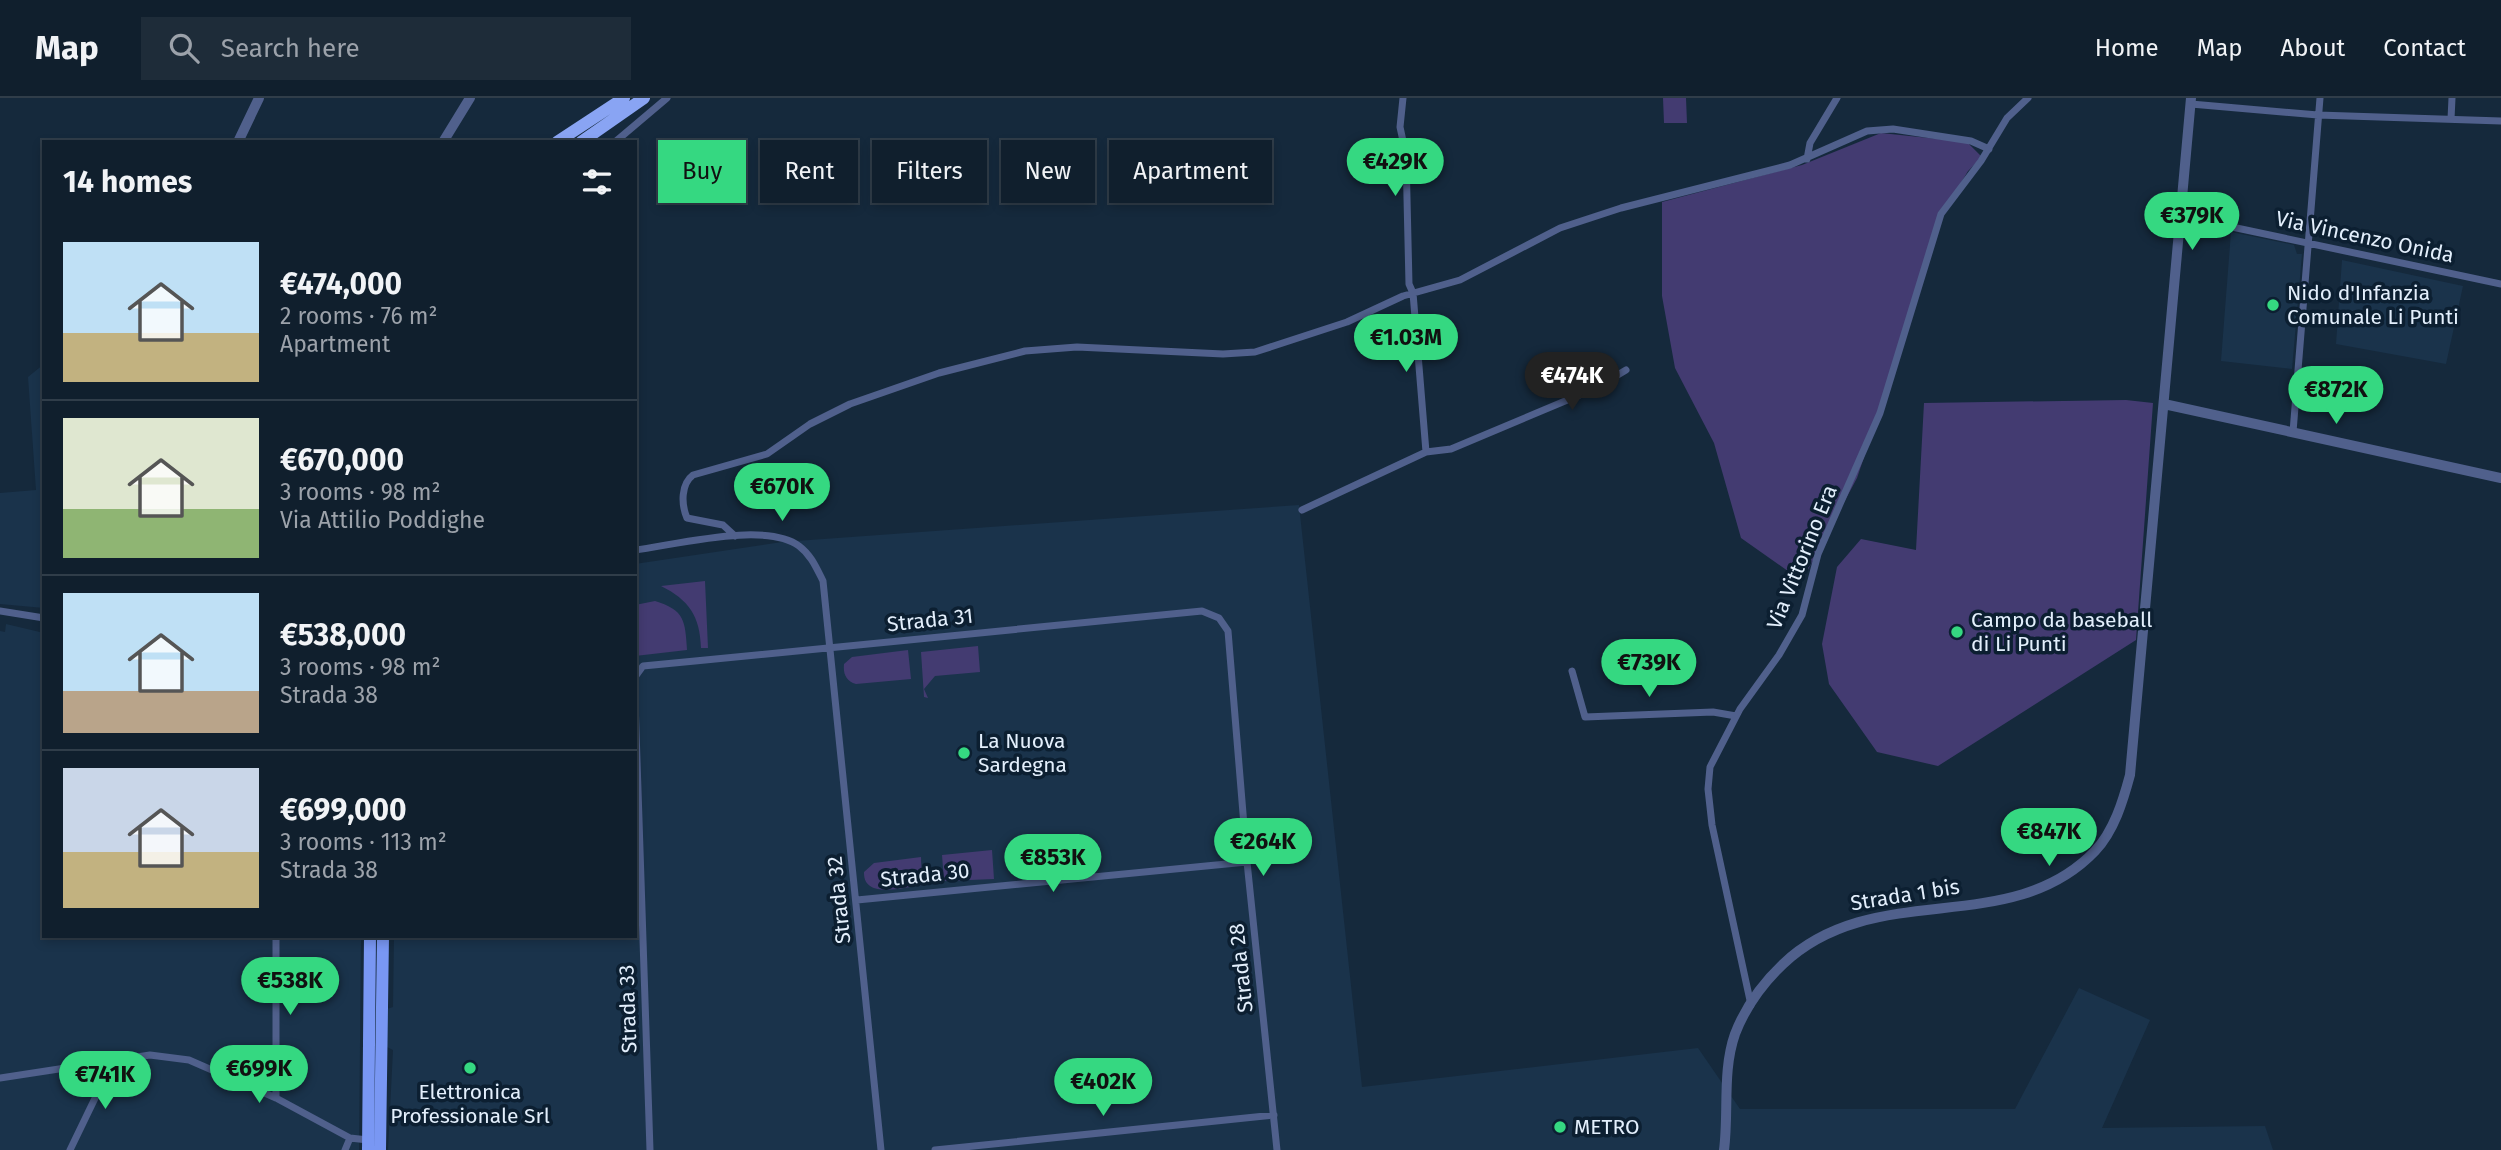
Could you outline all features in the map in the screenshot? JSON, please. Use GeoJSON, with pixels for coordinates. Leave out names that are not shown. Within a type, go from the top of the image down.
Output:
{"type":"FeatureCollection","features":[{"type":"Feature","properties":{"kind":"highway"},"geometry":{"type":"LineString","coordinates":[[560,140],[624,103],[644,98]]}},
{"type":"Feature","properties":{"kind":"highway"},"geometry":{"type":"LineString","coordinates":[[582,140],[624,103]]}},
{"type":"Feature","properties":{"kind":"main road"},"geometry":{"type":"LineString","coordinates":[[368,1145],[370,938]]}},
{"type":"Feature","properties":{"kind":"main road"},"geometry":{"type":"LineString","coordinates":[[380,1150],[383,938]]}},
{"type":"Feature","properties":{"kind":"street"},"geometry":{"type":"LineString","coordinates":[[444,140],[470,98]]}},
{"type":"Feature","properties":{"kind":"street"},"geometry":{"type":"LineString","coordinates":[[617,140],[667,98]]}},
{"type":"Feature","properties":{"kind":"street"},"geometry":{"type":"LineString","coordinates":[[1403,98],[1400,127],[1407,167],[1408,270],[1413,293],[1426,452]]}},
{"type":"Feature","properties":{"kind":"street"},"geometry":{"type":"LineString","coordinates":[[1807,159],[1810,143],[1837,98]]}},
{"type":"Feature","properties":{"kind":"street","name":"Via Vittorino Era"},"geometry":{"type":"LineString","coordinates":[[1751,1005],[1729,914],[1708,789],[1710,767],[1736,716],[1779,655],[1802,615],[1818,554],[1880,412],[1941,214],[1989,149],[2007,118],[2028,98]]}},
{"type":"Feature","properties":{"kind":"street"},"geometry":{"type":"LineString","coordinates":[[2293,432],[2320,98]]}},
{"type":"Feature","properties":{"kind":"street"},"geometry":{"type":"LineString","coordinates":[[2451,119],[2452,98]]}},
{"type":"Feature","properties":{"kind":"street"},"geometry":{"type":"LineString","coordinates":[[239,140],[256,100]]}},
{"type":"Feature","properties":{"kind":"street"},"geometry":{"type":"LineString","coordinates":[[2191,101],[2318,115],[2501,121]]}},
{"type":"Feature","properties":{"kind":"street","name":"Strada 1 bis"},"geometry":{"type":"LineString","coordinates":[[1724,1150],[1726,1080],[1735,1034],[1767,979],[1799,948],[1836,927],[1874,916],[2008,900],[2055,882],[2095,851],[2119,812],[2130,775],[2191,101]]}},
{"type":"Feature","properties":{"kind":"street"},"geometry":{"type":"LineString","coordinates":[[735,536],[723,525],[687,517],[684,488],[687,480],[767,454],[810,424],[850,404],[950,370],[1045,348],[1077,346],[1223,354],[1255,352],[1337,326],[1413,293],[1460,280],[1543,236],[1598,215],[1807,159],[1857,135],[1877,129],[1971,141],[1989,149]]}},
{"type":"Feature","properties":{"kind":"street","name":"Via Vincenzo Onida"},"geometry":{"type":"LineString","coordinates":[[2180,216],[2501,284]]}},
{"type":"Feature","properties":{"kind":"street"},"geometry":{"type":"LineString","coordinates":[[1302,510],[1426,452],[1451,449],[1504,424],[1596,388],[1626,370]]}},
{"type":"Feature","properties":{"kind":"street"},"geometry":{"type":"LineString","coordinates":[[2164,404],[2501,478]]}},
{"type":"Feature","properties":{"kind":"street","name":"Strada 32"},"geometry":{"type":"LineString","coordinates":[[637,550],[735,536],[773,535],[797,544],[812,558],[823,581],[881,1150]]}},
{"type":"Feature","properties":{"kind":"street"},"geometry":{"type":"LineString","coordinates":[[0,611],[42,618]]}},
{"type":"Feature","properties":{"kind":"street","name":"Strada 31"},"geometry":{"type":"LineString","coordinates":[[637,674],[643,666],[1202,611],[1219,618]]}},
{"type":"Feature","properties":{"kind":"street","name":"Strada 28"},"geometry":{"type":"LineString","coordinates":[[1219,618],[1228,631],[1247,862],[1277,1150]]}},
{"type":"Feature","properties":{"kind":"street"},"geometry":{"type":"LineString","coordinates":[[1572,671],[1586,717],[1713,712],[1736,716]]}},
{"type":"Feature","properties":{"kind":"street","name":"Strada 33"},"geometry":{"type":"LineString","coordinates":[[637,759],[650,1150]]}},
{"type":"Feature","properties":{"kind":"street","name":"Strada 30"},"geometry":{"type":"LineString","coordinates":[[857,900],[1247,862]]}},
{"type":"Feature","properties":{"kind":"street"},"geometry":{"type":"LineString","coordinates":[[275,938],[276,1098]]}},
{"type":"Feature","properties":{"kind":"street"},"geometry":{"type":"LineString","coordinates":[[0,1078],[150,1055],[189,1060],[276,1098],[368,1145]]}},
{"type":"Feature","properties":{"kind":"street"},"geometry":{"type":"LineString","coordinates":[[70,1150],[113,1061]]}},
{"type":"Feature","properties":{"kind":"street"},"geometry":{"type":"LineString","coordinates":[[935,1150],[1274,1115]]}},
{"type":"Feature","properties":{"kind":"street","name":"Strada 1 bis"},"geometry":{"type":"LineString","coordinates":[[1726,1132],[1730,1150]]}},
{"type":"Feature","properties":{"kind":"street"},"geometry":{"type":"LineString","coordinates":[[345,1150],[350,1138]]}},
{"type":"Feature","properties":{"kind":"shaded area"},"geometry":{"type":"Polygon","coordinates":[[[1663,98],[1686,98],[1687,123],[1664,123],[1663,98]]]}},
{"type":"Feature","properties":{"kind":"shaded area"},"geometry":{"type":"Polygon","coordinates":[[[1881,133],[1967,142],[1982,157],[1968,171],[1940,218],[1857,478],[1802,581],[1741,538],[1714,443],[1675,368],[1662,296],[1662,202],[1802,165],[1881,133]]]}},
{"type":"Feature","properties":{"kind":"shaded area"},"geometry":{"type":"Polygon","coordinates":[[[2231,232],[2294,245],[2297,254],[2302,254],[2292,369],[2221,361],[2231,232]]]}},
{"type":"Feature","properties":{"kind":"shaded area"},"geometry":{"type":"Polygon","coordinates":[[[2342,260],[2463,286],[2446,364],[2336,344],[2342,260]]]}},
{"type":"Feature","properties":{"kind":"shaded area"},"geometry":{"type":"Polygon","coordinates":[[[42,366],[42,608],[0,604],[0,493],[36,490],[28,377],[42,366]]]}},
{"type":"Feature","properties":{"kind":"shaded area"},"geometry":{"type":"Polygon","coordinates":[[[2126,400],[2153,403],[2136,640],[1938,766],[1877,752],[1829,684],[1822,644],[1837,567],[1861,539],[1916,550],[1924,403],[2126,400]]]}},
{"type":"Feature","properties":{"kind":"shaded area"},"geometry":{"type":"Polygon","coordinates":[[[1299,505],[1362,1087],[1698,1048],[1740,1109],[2015,1109],[2079,988],[2150,1020],[2102,1128],[2265,1126],[2273,1150],[388,1150],[393,1050],[387,1047],[387,1009],[393,1007],[394,938],[637,938],[637,564],[782,542],[1299,505]]]}},
{"type":"Feature","properties":{"kind":"shaded area"},"geometry":{"type":"Polygon","coordinates":[[[705,581],[708,648],[701,648],[698,627],[691,610],[679,597],[661,586],[705,581]]]}},
{"type":"Feature","properties":{"kind":"shaded area"},"geometry":{"type":"Polygon","coordinates":[[[655,601],[678,613],[684,624],[687,650],[637,656],[637,605],[655,601]]]}},
{"type":"Feature","properties":{"kind":"shaded area"},"geometry":{"type":"Polygon","coordinates":[[[6,624],[42,633],[42,938],[361,938],[359,1150],[0,1150],[0,631],[5,632],[6,624]]]}},
{"type":"Feature","properties":{"kind":"shaded area"},"geometry":{"type":"Polygon","coordinates":[[[978,646],[980,672],[935,676],[924,689],[928,698],[924,697],[921,652],[978,646]]]}},
{"type":"Feature","properties":{"kind":"shaded area"},"geometry":{"type":"Polygon","coordinates":[[[908,650],[911,679],[856,684],[845,674],[844,664],[852,657],[908,650]]]}},
{"type":"Feature","properties":{"kind":"shaded area"},"geometry":{"type":"Polygon","coordinates":[[[992,850],[994,879],[944,881],[942,855],[992,850]]]}},
{"type":"Feature","properties":{"kind":"shaded area"},"geometry":{"type":"Polygon","coordinates":[[[921,857],[922,885],[886,890],[870,886],[866,881],[864,872],[874,863],[921,857]]]}},
{"type":"Feature","properties":{"kind":"place","name":"Nido d'Infanzia Comunale Li Punti"},"geometry":{"type":"Point","coordinates":[2273,305]}},
{"type":"Feature","properties":{"kind":"place","name":"Campo da baseball di Li Punti"},"geometry":{"type":"Point","coordinates":[1957,632]}},
{"type":"Feature","properties":{"kind":"place","name":"La Nuova Sardegna"},"geometry":{"type":"Point","coordinates":[964,753]}},
{"type":"Feature","properties":{"kind":"place","name":"Elettronica Professionale Srl"},"geometry":{"type":"Point","coordinates":[470,1068]}},
{"type":"Feature","properties":{"kind":"place","name":"METRO"},"geometry":{"type":"Point","coordinates":[1560,1127]}}]}
